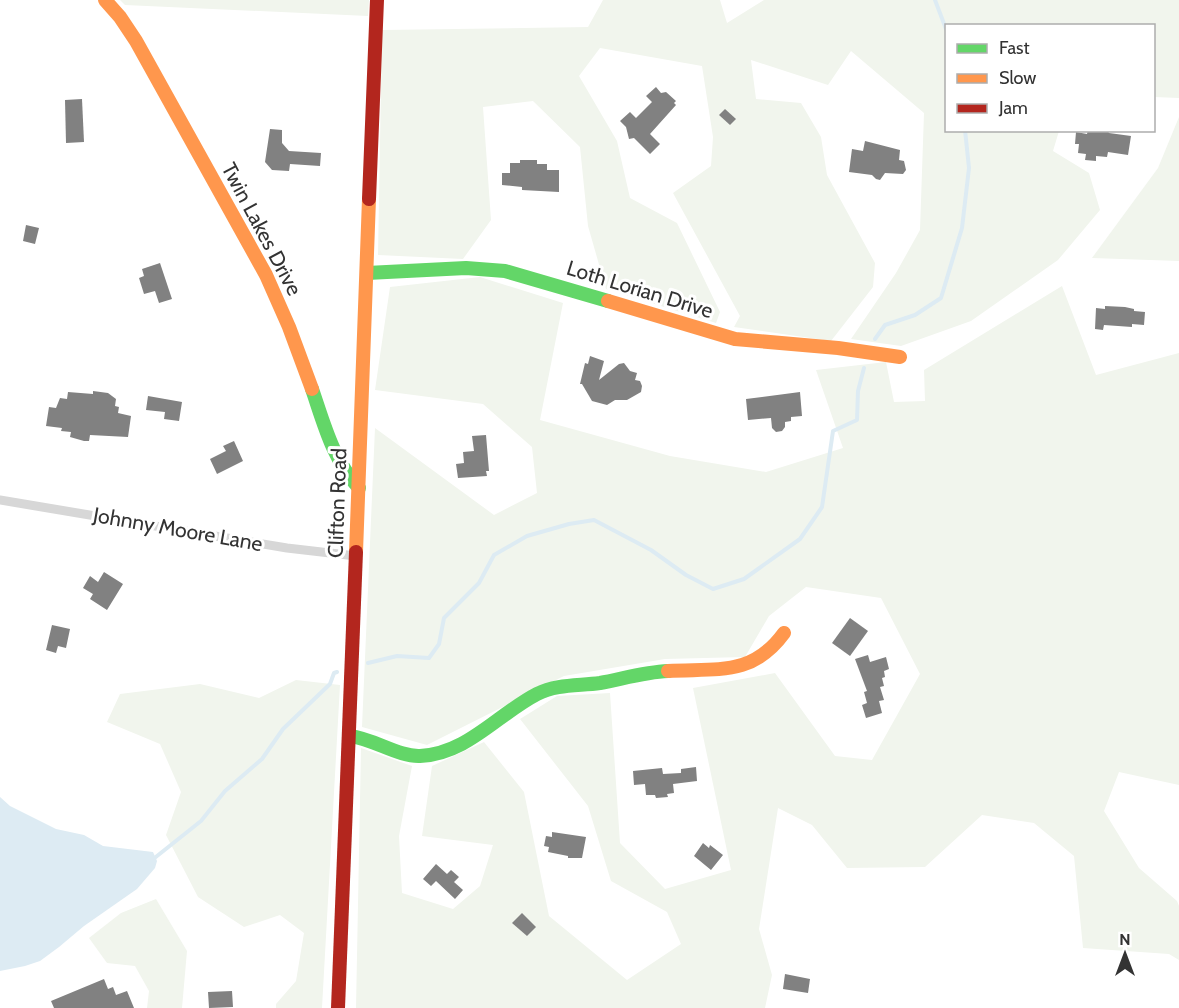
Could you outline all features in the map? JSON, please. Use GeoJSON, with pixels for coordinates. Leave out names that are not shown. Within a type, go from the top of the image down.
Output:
{"type":"FeatureCollection","features":[{"type":"Feature","properties":{"kind":"street","name":"Twin Lakes Drive"},"geometry":{"type":"LineString","coordinates":[[105,0],[136,41],[255,255],[289,327],[337,459],[346,474],[359,488]]}},
{"type":"Feature","properties":{"kind":"street","name":"Clifton Road"},"geometry":{"type":"LineString","coordinates":[[338,1008],[377,0]]}},
{"type":"Feature","properties":{"kind":"street","name":"Loth Lorian Drive"},"geometry":{"type":"LineString","coordinates":[[367,273],[466,268],[505,271],[735,339],[847,349],[900,357]]}},
{"type":"Feature","properties":{"kind":"street","name":"Johnny Moore Lane"},"geometry":{"type":"LineString","coordinates":[[0,500],[287,548],[356,556]]}},
{"type":"Feature","properties":{"kind":"street"},"geometry":{"type":"LineString","coordinates":[[350,736],[367,738],[407,754],[428,755],[475,736],[539,693],[557,687],[592,684],[644,674],[741,666],[758,661],[769,653],[784,633]]}},
{"type":"Feature","properties":{"kind":"shaded area"},"geometry":{"type":"Polygon","coordinates":[[[120,0],[369,0],[368,16],[125,5],[120,0]]]}},
{"type":"Feature","properties":{"kind":"shaded area"},"geometry":{"type":"Polygon","coordinates":[[[603,0],[720,0],[727,23],[764,0],[1179,0],[1179,98],[1155,97],[1155,24],[945,24],[945,132],[1059,132],[1053,151],[1089,173],[1100,210],[1058,260],[971,321],[901,346],[851,339],[896,273],[920,230],[924,113],[851,51],[828,85],[751,60],[756,99],[801,103],[821,137],[827,175],[875,263],[873,287],[831,341],[734,327],[740,316],[673,193],[711,166],[713,137],[702,66],[600,48],[579,76],[617,141],[630,198],[677,223],[720,312],[716,323],[606,289],[588,226],[580,147],[533,101],[483,107],[491,220],[463,259],[378,255],[382,30],[588,27],[603,0]]]}},
{"type":"Feature","properties":{"kind":"shaded area"},"geometry":{"type":"Polygon","coordinates":[[[1179,117],[1179,261],[1092,258],[1158,168],[1179,117]]]}},
{"type":"Feature","properties":{"kind":"shaded area"},"geometry":{"type":"Polygon","coordinates":[[[480,277],[563,303],[540,420],[670,456],[766,472],[843,448],[816,370],[886,362],[894,402],[925,401],[924,370],[1062,286],[1096,375],[1179,353],[1179,785],[1119,772],[1104,811],[1139,868],[1177,901],[1179,906],[1179,960],[1169,954],[1083,948],[1074,856],[1034,823],[982,815],[925,867],[847,868],[812,825],[778,808],[759,929],[772,975],[765,1008],[356,1008],[361,748],[412,766],[399,836],[402,893],[453,909],[480,886],[493,845],[422,836],[432,766],[484,742],[524,792],[549,916],[627,980],[681,944],[667,912],[611,881],[588,806],[520,719],[557,696],[610,693],[620,843],[665,889],[731,870],[693,688],[775,673],[835,756],[872,760],[920,674],[881,598],[806,587],[769,616],[745,657],[665,659],[564,676],[427,745],[362,727],[375,428],[494,515],[537,493],[532,447],[483,404],[375,390],[390,287],[480,277]]]}},
{"type":"Feature","properties":{"kind":"shaded area"},"geometry":{"type":"Polygon","coordinates":[[[296,680],[340,685],[322,1008],[276,1008],[276,1004],[296,981],[304,933],[280,915],[244,927],[198,897],[166,835],[181,792],[160,744],[107,722],[120,694],[200,684],[259,698],[296,680]]]}},
{"type":"Feature","properties":{"kind":"shaded area"},"geometry":{"type":"Polygon","coordinates":[[[0,797],[10,806],[56,829],[84,835],[103,846],[153,852],[157,861],[155,868],[137,889],[84,926],[40,961],[0,971],[0,797]]]}},
{"type":"Feature","properties":{"kind":"shaded area"},"geometry":{"type":"Polygon","coordinates":[[[156,899],[187,951],[182,1008],[147,1008],[149,991],[135,966],[107,963],[89,938],[121,913],[156,899]]]}},
{"type":"Feature","properties":{"kind":"building"},"geometry":{"type":"Polygon","coordinates":[[[656,87],[661,93],[666,92],[676,101],[674,103],[676,105],[650,134],[660,144],[650,154],[634,138],[629,139],[626,127],[620,121],[630,112],[636,118],[652,102],[646,96],[656,87]]]}},
{"type":"Feature","properties":{"kind":"building"},"geometry":{"type":"Polygon","coordinates":[[[82,99],[84,142],[66,143],[65,100],[82,99]]]}},
{"type":"Feature","properties":{"kind":"building"},"geometry":{"type":"Polygon","coordinates":[[[725,109],[736,119],[730,125],[719,115],[725,109]]]}},
{"type":"Feature","properties":{"kind":"building"},"geometry":{"type":"Polygon","coordinates":[[[270,129],[282,130],[282,143],[289,151],[321,153],[320,166],[290,164],[289,171],[272,170],[265,162],[270,129]]]}},
{"type":"Feature","properties":{"kind":"building"},"geometry":{"type":"Polygon","coordinates":[[[1076,132],[1087,134],[1088,132],[1108,132],[1131,136],[1128,155],[1108,152],[1107,157],[1096,156],[1096,161],[1085,160],[1086,154],[1078,153],[1079,144],[1075,144],[1076,132]]]}},
{"type":"Feature","properties":{"kind":"building"},"geometry":{"type":"Polygon","coordinates":[[[865,141],[900,150],[899,160],[904,161],[906,170],[903,174],[885,173],[880,180],[872,175],[849,172],[852,149],[863,151],[865,141]]]}},
{"type":"Feature","properties":{"kind":"building"},"geometry":{"type":"Polygon","coordinates":[[[520,160],[537,160],[537,164],[547,164],[547,170],[559,170],[559,192],[522,190],[522,187],[502,185],[502,173],[510,173],[510,163],[520,163],[520,160]]]}},
{"type":"Feature","properties":{"kind":"building"},"geometry":{"type":"Polygon","coordinates":[[[26,225],[39,228],[35,244],[23,241],[26,225]]]}},
{"type":"Feature","properties":{"kind":"building"},"geometry":{"type":"Polygon","coordinates":[[[160,263],[172,299],[159,303],[155,291],[144,294],[139,278],[144,276],[142,269],[160,263]]]}},
{"type":"Feature","properties":{"kind":"building"},"geometry":{"type":"Polygon","coordinates":[[[1105,306],[1125,307],[1145,312],[1144,325],[1132,324],[1132,327],[1104,325],[1103,330],[1095,329],[1096,308],[1105,309],[1105,306]]]}},
{"type":"Feature","properties":{"kind":"building"},"geometry":{"type":"Polygon","coordinates":[[[590,356],[604,361],[599,380],[619,364],[624,363],[630,371],[637,373],[635,380],[640,381],[641,392],[627,400],[615,400],[607,405],[592,401],[580,384],[585,363],[588,364],[590,356]]]}},
{"type":"Feature","properties":{"kind":"building"},"geometry":{"type":"Polygon","coordinates":[[[93,391],[108,393],[116,399],[115,406],[119,407],[118,413],[131,416],[128,437],[90,435],[89,441],[84,441],[70,437],[71,432],[61,431],[62,428],[46,426],[49,407],[56,408],[60,398],[67,399],[68,392],[93,394],[93,391]]]}},
{"type":"Feature","properties":{"kind":"building"},"geometry":{"type":"Polygon","coordinates":[[[800,392],[802,416],[791,417],[791,421],[785,422],[782,431],[776,432],[772,428],[771,418],[748,420],[746,399],[800,392]]]}},
{"type":"Feature","properties":{"kind":"building"},"geometry":{"type":"Polygon","coordinates":[[[148,396],[182,402],[179,421],[164,419],[165,412],[146,410],[148,396]]]}},
{"type":"Feature","properties":{"kind":"building"},"geometry":{"type":"Polygon","coordinates":[[[486,435],[489,471],[486,471],[487,476],[458,478],[456,464],[464,463],[463,452],[474,451],[472,436],[486,435]]]}},
{"type":"Feature","properties":{"kind":"building"},"geometry":{"type":"Polygon","coordinates":[[[234,441],[243,461],[217,474],[210,459],[226,451],[223,446],[234,441]]]}},
{"type":"Feature","properties":{"kind":"building"},"geometry":{"type":"Polygon","coordinates":[[[104,572],[123,584],[107,610],[90,599],[93,594],[83,588],[90,576],[98,582],[104,572]]]}},
{"type":"Feature","properties":{"kind":"building"},"geometry":{"type":"Polygon","coordinates":[[[850,618],[868,631],[850,656],[832,643],[850,618]]]}},
{"type":"Feature","properties":{"kind":"building"},"geometry":{"type":"Polygon","coordinates":[[[52,625],[70,629],[66,648],[58,646],[56,653],[46,650],[52,625]]]}},
{"type":"Feature","properties":{"kind":"building"},"geometry":{"type":"Polygon","coordinates":[[[868,655],[870,662],[886,657],[889,669],[884,671],[885,677],[882,678],[884,686],[880,687],[884,700],[879,701],[882,713],[866,718],[862,705],[867,703],[864,692],[867,691],[855,659],[868,655]]]}},
{"type":"Feature","properties":{"kind":"building"},"geometry":{"type":"Polygon","coordinates":[[[696,767],[697,781],[673,784],[674,793],[667,794],[668,797],[656,798],[655,795],[646,795],[645,784],[634,785],[633,771],[662,768],[663,774],[681,773],[681,769],[696,767]]]}},
{"type":"Feature","properties":{"kind":"building"},"geometry":{"type":"Polygon","coordinates":[[[552,832],[586,837],[582,858],[568,858],[568,856],[548,852],[549,847],[544,846],[546,836],[552,837],[552,832]]]}},
{"type":"Feature","properties":{"kind":"building"},"geometry":{"type":"Polygon","coordinates":[[[703,843],[709,848],[710,845],[723,855],[711,870],[694,856],[703,843]]]}},
{"type":"Feature","properties":{"kind":"building"},"geometry":{"type":"Polygon","coordinates":[[[436,864],[447,874],[451,870],[459,877],[454,882],[463,890],[455,899],[436,881],[431,886],[423,879],[436,864]]]}},
{"type":"Feature","properties":{"kind":"building"},"geometry":{"type":"Polygon","coordinates":[[[522,913],[536,927],[527,936],[512,923],[522,913]]]}},
{"type":"Feature","properties":{"kind":"building"},"geometry":{"type":"Polygon","coordinates":[[[785,974],[810,979],[808,993],[783,989],[785,974]]]}},
{"type":"Feature","properties":{"kind":"building"},"geometry":{"type":"Polygon","coordinates":[[[104,979],[108,989],[113,987],[116,995],[127,991],[134,1008],[54,1008],[51,1001],[104,979]]]}},
{"type":"Feature","properties":{"kind":"building"},"geometry":{"type":"Polygon","coordinates":[[[232,991],[233,1007],[209,1008],[208,992],[232,991]]]}},
{"type":"Feature","properties":{"kind":"waterway"},"geometry":{"type":"LineString","coordinates":[[935,0],[945,26]]}},
{"type":"Feature","properties":{"kind":"waterway"},"geometry":{"type":"LineString","coordinates":[[875,339],[885,325],[915,315],[941,298],[962,228],[969,168],[965,132]]}},
{"type":"Feature","properties":{"kind":"waterway"},"geometry":{"type":"LineString","coordinates":[[368,663],[397,656],[429,658],[439,644],[444,618],[479,583],[494,555],[527,536],[569,524],[594,520],[651,550],[686,575],[713,589],[744,579],[800,539],[822,507],[833,431],[857,420],[858,391],[864,368]]}},
{"type":"Feature","properties":{"kind":"waterway"},"geometry":{"type":"LineString","coordinates":[[152,860],[201,821],[225,791],[262,759],[283,729],[330,684],[334,673],[337,672]]}},
{"type":"Feature","properties":{"kind":"traffic: fast"},"geometry":{"type":"LineString","coordinates":[[367,273],[466,268],[505,271],[608,301]]}},
{"type":"Feature","properties":{"kind":"traffic: fast"},"geometry":{"type":"LineString","coordinates":[[312,389],[336,454],[359,488]]}},
{"type":"Feature","properties":{"kind":"traffic: fast"},"geometry":{"type":"LineString","coordinates":[[350,736],[412,756],[437,754],[467,741],[523,702],[545,691],[668,671]]}},
{"type":"Feature","properties":{"kind":"traffic: slow"},"geometry":{"type":"LineString","coordinates":[[105,0],[136,41],[266,275],[289,327],[312,389]]}},
{"type":"Feature","properties":{"kind":"traffic: slow"},"geometry":{"type":"LineString","coordinates":[[356,552],[369,199]]}},
{"type":"Feature","properties":{"kind":"traffic: slow"},"geometry":{"type":"LineString","coordinates":[[608,301],[735,339],[838,348],[900,357]]}},
{"type":"Feature","properties":{"kind":"traffic: slow"},"geometry":{"type":"LineString","coordinates":[[668,671],[717,669],[746,664],[772,647],[784,633]]}},
{"type":"Feature","properties":{"kind":"traffic: jam"},"geometry":{"type":"LineString","coordinates":[[369,199],[377,0]]}},
{"type":"Feature","properties":{"kind":"traffic: jam"},"geometry":{"type":"LineString","coordinates":[[338,1008],[356,552]]}}]}
